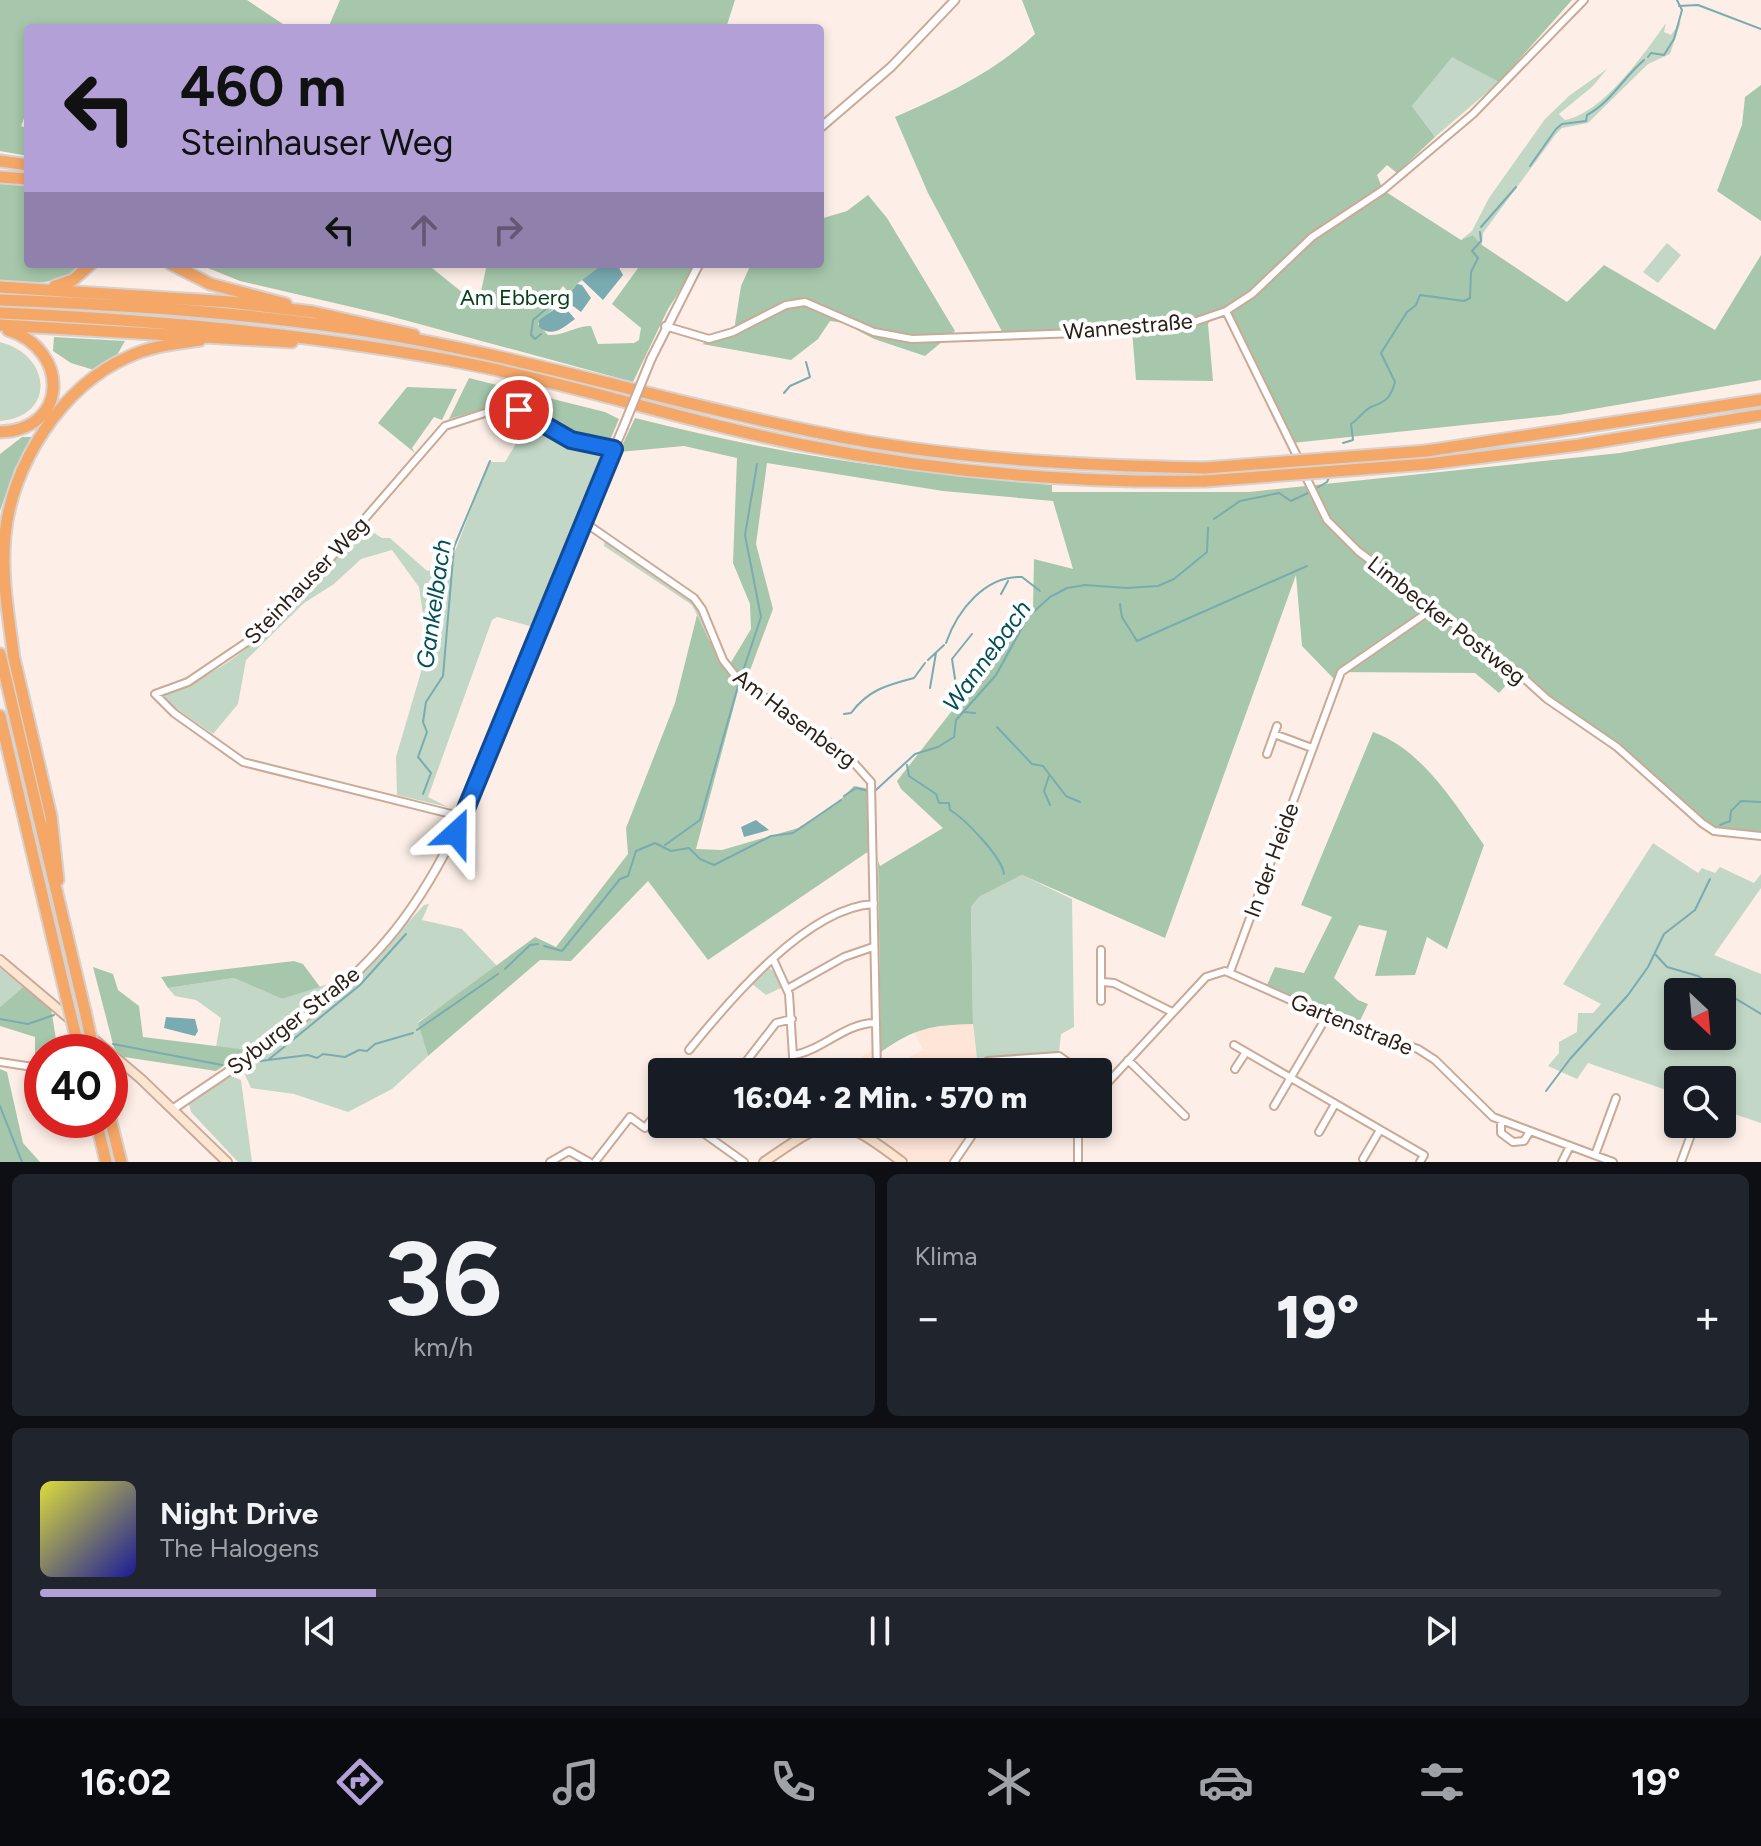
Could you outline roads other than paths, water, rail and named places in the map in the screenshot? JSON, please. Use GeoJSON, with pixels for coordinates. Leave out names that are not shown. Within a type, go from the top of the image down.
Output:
{"type":"FeatureCollection","features":[{"type":"Feature","properties":{"kind":"highway"},"geometry":{"type":"LineString","coordinates":[[0,161],[24,164]]}},
{"type":"Feature","properties":{"kind":"highway"},"geometry":{"type":"LineString","coordinates":[[0,177],[24,179]]}},
{"type":"Feature","properties":{"kind":"highway"},"geometry":{"type":"LineString","coordinates":[[5,288],[57,286],[80,276],[87,268]]}},
{"type":"Feature","properties":{"kind":"highway"},"geometry":{"type":"LineString","coordinates":[[180,268],[225,289],[313,312],[405,330],[429,343]]}},
{"type":"Feature","properties":{"kind":"highway"},"geometry":{"type":"LineString","coordinates":[[5,288],[192,299],[313,312]]}},
{"type":"Feature","properties":{"kind":"highway"},"geometry":{"type":"LineString","coordinates":[[0,300],[230,314],[429,343],[520,361],[722,412],[885,445],[1027,462],[1205,468],[1426,451],[1761,400]]}},
{"type":"Feature","properties":{"kind":"highway"},"geometry":{"type":"LineString","coordinates":[[0,313],[266,331],[472,365],[802,445],[941,468],[1088,480],[1205,481],[1428,464],[1579,445],[1761,415]]}},
{"type":"Feature","properties":{"kind":"highway"},"geometry":{"type":"LineString","coordinates":[[0,326],[264,339],[376,353],[600,396]]}},
{"type":"Feature","properties":{"kind":"highway"},"geometry":{"type":"LineString","coordinates":[[0,326],[39,346],[51,365],[54,385],[40,417],[17,430],[0,432]]}},
{"type":"Feature","properties":{"kind":"highway"},"geometry":{"type":"LineString","coordinates":[[14,659],[4,562],[7,519],[27,463],[60,410],[105,369],[142,351],[199,340],[264,339]]}},
{"type":"Feature","properties":{"kind":"highway"},"geometry":{"type":"LineString","coordinates":[[0,605],[51,816],[58,856],[59,900]]}},
{"type":"Feature","properties":{"kind":"highway"},"geometry":{"type":"LineString","coordinates":[[0,654],[90,1034]]}},
{"type":"Feature","properties":{"kind":"highway"},"geometry":{"type":"LineString","coordinates":[[0,716],[75,1034]]}},
{"type":"Feature","properties":{"kind":"highway"},"geometry":{"type":"LineString","coordinates":[[0,742],[15,778]]}},
{"type":"Feature","properties":{"kind":"highway"},"geometry":{"type":"LineString","coordinates":[[100,1138],[106,1162]]}},
{"type":"Feature","properties":{"kind":"highway"},"geometry":{"type":"LineString","coordinates":[[115,1138],[121,1162]]}},
{"type":"Feature","properties":{"kind":"main road"},"geometry":{"type":"LineString","coordinates":[[0,960],[173,1109],[227,1162]]}},
{"type":"Feature","properties":{"kind":"main road"},"geometry":{"type":"LineString","coordinates":[[764,1162],[800,1138]]}},
{"type":"Feature","properties":{"kind":"main road"},"geometry":{"type":"LineString","coordinates":[[871,1138],[902,1162]]}},
{"type":"Feature","properties":{"kind":"street"},"geometry":{"type":"LineString","coordinates":[[824,125],[891,67],[955,0]]}},
{"type":"Feature","properties":{"kind":"street","name":"Wannestraße"},"geometry":{"type":"LineString","coordinates":[[665,326],[699,338],[720,337],[798,302],[816,305],[874,332],[912,339],[1134,331],[1191,323],[1226,311],[1252,294],[1312,237],[1383,190],[1473,114],[1584,0]]}},
{"type":"Feature","properties":{"kind":"street","name":"Syburger Straße"},"geometry":{"type":"LineString","coordinates":[[173,1109],[313,1010],[369,960],[428,884],[463,817],[665,326],[697,268]]}},
{"type":"Feature","properties":{"kind":"street","name":"Limbecker Postweg"},"geometry":{"type":"LineString","coordinates":[[1226,311],[1327,520],[1342,537],[1515,670],[1547,699],[1617,747],[1702,823],[1714,831],[1761,836]]}},
{"type":"Feature","properties":{"kind":"street","name":"Steinhauser Weg"},"geometry":{"type":"LineString","coordinates":[[463,817],[243,762],[174,713],[155,694],[188,682],[253,638],[303,590],[445,426],[497,409],[512,409],[571,440],[614,449]]}},
{"type":"Feature","properties":{"kind":"street","name":"Am Hasenberg"},"geometry":{"type":"LineString","coordinates":[[584,522],[645,568],[694,598],[702,609],[723,660],[737,678],[846,754],[868,776],[875,815],[873,947],[876,1058]]}},
{"type":"Feature","properties":{"kind":"street","name":"In der Heide"},"geometry":{"type":"LineString","coordinates":[[1230,972],[1341,672],[1434,608]]}},
{"type":"Feature","properties":{"kind":"street"},"geometry":{"type":"LineString","coordinates":[[1267,754],[1277,726]]}},
{"type":"Feature","properties":{"kind":"street"},"geometry":{"type":"LineString","coordinates":[[1274,734],[1312,748]]}},
{"type":"Feature","properties":{"kind":"street"},"geometry":{"type":"LineString","coordinates":[[689,1050],[751,977],[773,959],[819,926],[860,906],[874,904]]}},
{"type":"Feature","properties":{"kind":"street"},"geometry":{"type":"LineString","coordinates":[[787,989],[844,957],[873,947]]}},
{"type":"Feature","properties":{"kind":"street"},"geometry":{"type":"LineString","coordinates":[[1101,950],[1101,1001]]}},
{"type":"Feature","properties":{"kind":"street"},"geometry":{"type":"LineString","coordinates":[[773,959],[787,989],[794,1055],[814,1050],[858,1025],[875,1023]]}},
{"type":"Feature","properties":{"kind":"street"},"geometry":{"type":"LineString","coordinates":[[1112,1077],[1211,973],[1230,972]]}},
{"type":"Feature","properties":{"kind":"street","name":"Gartenstraße"},"geometry":{"type":"LineString","coordinates":[[1230,972],[1327,1016],[1427,1054],[1486,1112],[1501,1121],[1613,1162]]}},
{"type":"Feature","properties":{"kind":"street"},"geometry":{"type":"LineString","coordinates":[[1103,982],[1114,983],[1172,1012]]}},
{"type":"Feature","properties":{"kind":"street"},"geometry":{"type":"LineString","coordinates":[[1274,1106],[1327,1016]]}},
{"type":"Feature","properties":{"kind":"street"},"geometry":{"type":"LineString","coordinates":[[749,1058],[776,1023],[792,1019]]}},
{"type":"Feature","properties":{"kind":"street"},"geometry":{"type":"LineString","coordinates":[[1234,1045],[1424,1155],[1420,1162]]}},
{"type":"Feature","properties":{"kind":"street"},"geometry":{"type":"LineString","coordinates":[[1235,1069],[1246,1052]]}},
{"type":"Feature","properties":{"kind":"street"},"geometry":{"type":"LineString","coordinates":[[1031,1058],[1062,1058]]}},
{"type":"Feature","properties":{"kind":"street"},"geometry":{"type":"LineString","coordinates":[[1128,1060],[1185,1116]]}},
{"type":"Feature","properties":{"kind":"street"},"geometry":{"type":"LineString","coordinates":[[0,1062],[24,1066]]}},
{"type":"Feature","properties":{"kind":"street"},"geometry":{"type":"LineString","coordinates":[[1595,1155],[1616,1098]]}},
{"type":"Feature","properties":{"kind":"street"},"geometry":{"type":"LineString","coordinates":[[1319,1132],[1335,1104]]}},
{"type":"Feature","properties":{"kind":"street"},"geometry":{"type":"LineString","coordinates":[[595,1162],[630,1117],[645,1128],[648,1124]]}},
{"type":"Feature","properties":{"kind":"street","name":"Gartenstraße"},"geometry":{"type":"LineString","coordinates":[[1501,1121],[1501,1133],[1513,1142],[1524,1141],[1530,1131]]}},
{"type":"Feature","properties":{"kind":"street"},"geometry":{"type":"LineString","coordinates":[[1363,1159],[1380,1130]]}},
{"type":"Feature","properties":{"kind":"street"},"geometry":{"type":"LineString","coordinates":[[710,1138],[744,1162]]}},
{"type":"Feature","properties":{"kind":"street"},"geometry":{"type":"LineString","coordinates":[[954,1162],[970,1138]]}},
{"type":"Feature","properties":{"kind":"street"},"geometry":{"type":"LineString","coordinates":[[1078,1138],[1078,1162]]}},
{"type":"Feature","properties":{"kind":"street"},"geometry":{"type":"LineString","coordinates":[[1681,1162],[1690,1138]]}},
{"type":"Feature","properties":{"kind":"street"},"geometry":{"type":"LineString","coordinates":[[1562,1162],[1570,1146]]}},
{"type":"Feature","properties":{"kind":"street"},"geometry":{"type":"LineString","coordinates":[[550,1162],[569,1151],[589,1162]]}},
{"type":"Feature","properties":{"kind":"water"},"geometry":{"type":"Polygon","coordinates":[[[598,268],[619,268],[623,275],[603,300],[582,280],[598,268]]]}},
{"type":"Feature","properties":{"kind":"water"},"geometry":{"type":"Polygon","coordinates":[[[577,284],[582,285],[591,298],[581,312],[565,300],[577,284]]]}},
{"type":"Feature","properties":{"kind":"water"},"geometry":{"type":"Polygon","coordinates":[[[562,304],[575,319],[553,332],[539,327],[539,320],[562,304]]]}},
{"type":"Feature","properties":{"kind":"water"},"geometry":{"type":"Polygon","coordinates":[[[756,820],[769,830],[744,837],[741,827],[756,820]]]}},
{"type":"Feature","properties":{"kind":"water"},"geometry":{"type":"Polygon","coordinates":[[[166,1017],[195,1019],[198,1031],[195,1036],[164,1028],[166,1017]]]}},
{"type":"Feature","properties":{"kind":"waterway","name":"Wannebach"},"geometry":{"type":"LineString","coordinates":[[1648,57],[1651,53],[1664,55],[1674,39],[1682,10],[1677,0]]}},
{"type":"Feature","properties":{"kind":"waterway"},"geometry":{"type":"LineString","coordinates":[[1679,6],[1698,5],[1761,29]]}},
{"type":"Feature","properties":{"kind":"waterway","name":"Wannebach"},"geometry":{"type":"LineString","coordinates":[[1530,166],[1556,129],[1562,124],[1586,121],[1587,115],[1603,103],[1644,60]]}},
{"type":"Feature","properties":{"kind":"waterway","name":"Wannebach"},"geometry":{"type":"LineString","coordinates":[[1481,227],[1516,187]]}},
{"type":"Feature","properties":{"kind":"waterway","name":"Wannebach"},"geometry":{"type":"LineString","coordinates":[[1343,443],[1353,440],[1351,424],[1392,392],[1395,382],[1381,353],[1420,295],[1464,301],[1470,298],[1471,272],[1478,258],[1472,251],[1481,241],[1480,232]]}},
{"type":"Feature","properties":{"kind":"waterway","name":"Gankelbach"},"geometry":{"type":"LineString","coordinates":[[541,334],[535,339],[531,335],[533,320],[553,303]]}},
{"type":"Feature","properties":{"kind":"waterway"},"geometry":{"type":"LineString","coordinates":[[784,393],[790,386],[810,377],[806,362]]}},
{"type":"Feature","properties":{"kind":"waterway","name":"Gankelbach"},"geometry":{"type":"LineString","coordinates":[[423,794],[431,773],[418,757],[427,732],[423,722],[426,702],[443,676],[454,547],[490,461]]}},
{"type":"Feature","properties":{"kind":"waterway"},"geometry":{"type":"LineString","coordinates":[[742,674],[761,617],[745,535],[757,464]]}},
{"type":"Feature","properties":{"kind":"waterway","name":"Wannebach"},"geometry":{"type":"LineString","coordinates":[[1315,489],[1327,482],[1330,475]]}},
{"type":"Feature","properties":{"kind":"waterway","name":"Wannebach"},"geometry":{"type":"LineString","coordinates":[[1214,519],[1240,501],[1279,493],[1291,501],[1310,492]]}},
{"type":"Feature","properties":{"kind":"waterway","name":"Wannebach"},"geometry":{"type":"LineString","coordinates":[[876,790],[915,754],[938,747],[954,737],[956,720],[996,675],[1028,617],[1050,597],[1067,588],[1085,585],[1126,588],[1158,586],[1174,579],[1207,552],[1208,528]]}},
{"type":"Feature","properties":{"kind":"waterway"},"geometry":{"type":"LineString","coordinates":[[1120,604],[1122,617],[1137,641],[1307,566]]}},
{"type":"Feature","properties":{"kind":"waterway"},"geometry":{"type":"LineString","coordinates":[[946,643],[957,619],[974,597],[996,582],[1022,577],[1040,591]]}},
{"type":"Feature","properties":{"kind":"waterway"},"geometry":{"type":"LineString","coordinates":[[1001,594],[1008,581]]}},
{"type":"Feature","properties":{"kind":"waterway"},"geometry":{"type":"LineString","coordinates":[[959,705],[952,659],[972,634]]}},
{"type":"Feature","properties":{"kind":"waterway"},"geometry":{"type":"LineString","coordinates":[[928,660],[944,645]]}},
{"type":"Feature","properties":{"kind":"waterway"},"geometry":{"type":"LineString","coordinates":[[930,688],[936,653]]}},
{"type":"Feature","properties":{"kind":"waterway"},"geometry":{"type":"LineString","coordinates":[[844,714],[851,713],[864,699],[879,690],[914,678],[925,663]]}},
{"type":"Feature","properties":{"kind":"waterway"},"geometry":{"type":"LineString","coordinates":[[665,845],[700,820],[738,686]]}},
{"type":"Feature","properties":{"kind":"waterway"},"geometry":{"type":"LineString","coordinates":[[964,712],[975,713]]}},
{"type":"Feature","properties":{"kind":"waterway"},"geometry":{"type":"LineString","coordinates":[[997,727],[1032,764],[1043,766],[1066,796],[1080,802]]}},
{"type":"Feature","properties":{"kind":"waterway"},"geometry":{"type":"LineString","coordinates":[[907,765],[909,776],[936,794],[939,803],[949,803],[950,810],[982,839],[997,858],[1004,874]]}},
{"type":"Feature","properties":{"kind":"waterway"},"geometry":{"type":"LineString","coordinates":[[1049,776],[1044,791],[1050,805]]}},
{"type":"Feature","properties":{"kind":"waterway","name":"Wannebach"},"geometry":{"type":"LineString","coordinates":[[844,796],[856,788],[869,791]]}},
{"type":"Feature","properties":{"kind":"waterway","name":"Wannebach"},"geometry":{"type":"LineString","coordinates":[[544,946],[562,951],[620,879],[628,876],[636,851],[655,843],[671,851],[689,848],[700,859],[714,865],[771,836],[793,833],[841,800]]}},
{"type":"Feature","properties":{"kind":"waterway"},"geometry":{"type":"LineString","coordinates":[[1720,825],[1730,821],[1731,811],[1741,801],[1761,802]]}},
{"type":"Feature","properties":{"kind":"waterway"},"geometry":{"type":"LineString","coordinates":[[1546,1091],[1570,1059],[1628,995],[1648,967],[1664,934],[1695,910],[1710,879]]}},
{"type":"Feature","properties":{"kind":"waterway","name":"Gankelbach"},"geometry":{"type":"LineString","coordinates":[[268,1060],[360,985],[406,934]]}},
{"type":"Feature","properties":{"kind":"waterway","name":"Wannebach"},"geometry":{"type":"LineString","coordinates":[[505,969],[530,945],[538,944]]}},
{"type":"Feature","properties":{"kind":"waterway"},"geometry":{"type":"LineString","coordinates":[[1656,955],[1667,967],[1698,976],[1761,1014]]}},
{"type":"Feature","properties":{"kind":"waterway","name":"Wannebach"},"geometry":{"type":"LineString","coordinates":[[417,1030],[498,974]]}},
{"type":"Feature","properties":{"kind":"waterway","name":"Wannebach"},"geometry":{"type":"LineString","coordinates":[[0,1019],[28,1024],[54,1015]]}},
{"type":"Feature","properties":{"kind":"waterway","name":"Wannebach"},"geometry":{"type":"LineString","coordinates":[[260,1061],[308,1055],[317,1058],[323,1054],[345,1057],[413,1033]]}},
{"type":"Feature","properties":{"kind":"waterway","name":"Wannebach"},"geometry":{"type":"LineString","coordinates":[[128,1047],[222,1065]]}},
{"type":"Feature","properties":{"kind":"waterway"},"geometry":{"type":"LineString","coordinates":[[0,1106],[22,1162]]}},
{"type":"Feature","properties":{"kind":"park label","name":"Am Ebberg"},"geometry":{"type":"Point","coordinates":[515,297]}}]}
